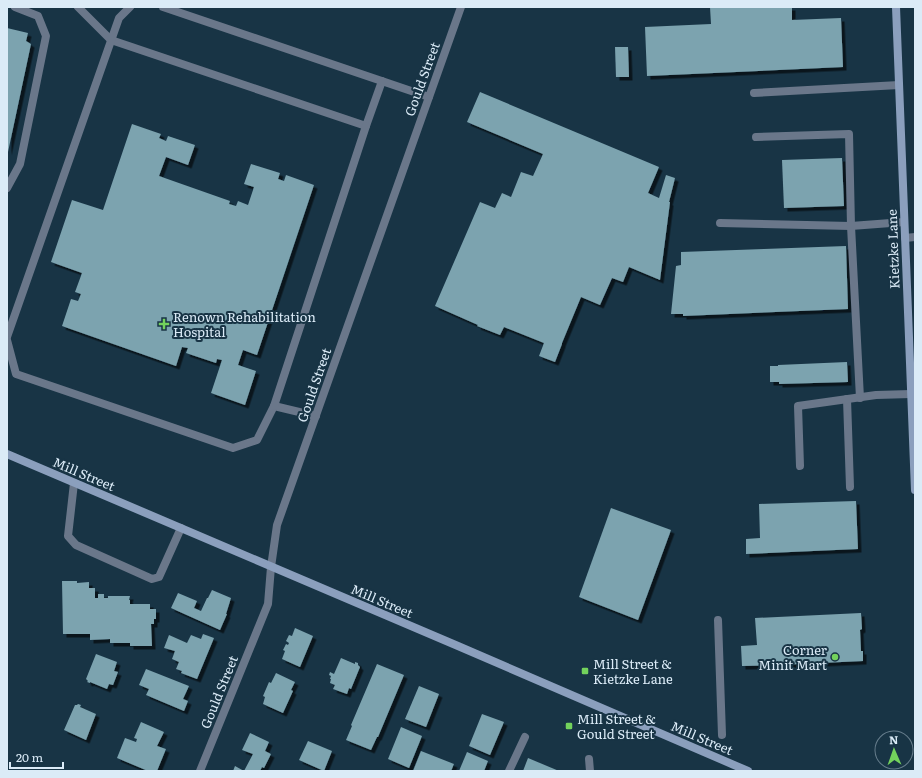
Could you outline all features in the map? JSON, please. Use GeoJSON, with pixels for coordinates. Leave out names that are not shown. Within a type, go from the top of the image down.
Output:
{"type":"FeatureCollection","features":[{"type":"Feature","properties":{"kind":"main road","name":"Kietzke Lane"},"geometry":{"type":"LineString","coordinates":[[896,7],[904,222],[911,299],[911,394],[913,410],[915,490]]}},
{"type":"Feature","properties":{"kind":"main road","name":"Mill Street"},"geometry":{"type":"LineString","coordinates":[[7,454],[748,771]]}},
{"type":"Feature","properties":{"kind":"street"},"geometry":{"type":"LineString","coordinates":[[7,188],[20,164],[46,36],[38,16],[15,7]]}},
{"type":"Feature","properties":{"kind":"street"},"geometry":{"type":"LineString","coordinates":[[78,7],[111,40],[366,126]]}},
{"type":"Feature","properties":{"kind":"street"},"geometry":{"type":"LineString","coordinates":[[7,337],[119,18],[130,7]]}},
{"type":"Feature","properties":{"kind":"street"},"geometry":{"type":"LineString","coordinates":[[163,7],[429,97]]}},
{"type":"Feature","properties":{"kind":"street","name":"Gould Street"},"geometry":{"type":"LineString","coordinates":[[200,771],[268,604],[271,567],[277,525],[461,7]]}},
{"type":"Feature","properties":{"kind":"street"},"geometry":{"type":"LineString","coordinates":[[7,340],[16,374],[233,448],[257,440],[274,406],[382,81]]}},
{"type":"Feature","properties":{"kind":"street"},"geometry":{"type":"LineString","coordinates":[[754,93],[899,85]]}},
{"type":"Feature","properties":{"kind":"street"},"geometry":{"type":"LineString","coordinates":[[756,137],[849,134],[851,226],[860,398]]}},
{"type":"Feature","properties":{"kind":"street"},"geometry":{"type":"LineString","coordinates":[[720,223],[851,226],[904,222]]}},
{"type":"Feature","properties":{"kind":"street"},"geometry":{"type":"LineString","coordinates":[[905,238],[915,237]]}},
{"type":"Feature","properties":{"kind":"street"},"geometry":{"type":"LineString","coordinates":[[800,466],[798,406],[847,399],[911,394]]}},
{"type":"Feature","properties":{"kind":"street"},"geometry":{"type":"LineString","coordinates":[[847,399],[850,487]]}},
{"type":"Feature","properties":{"kind":"street"},"geometry":{"type":"LineString","coordinates":[[274,406],[316,416]]}},
{"type":"Feature","properties":{"kind":"street"},"geometry":{"type":"LineString","coordinates":[[74,482],[68,536],[76,545],[152,579],[159,577],[181,528]]}},
{"type":"Feature","properties":{"kind":"street"},"geometry":{"type":"LineString","coordinates":[[718,620],[722,735]]}},
{"type":"Feature","properties":{"kind":"street"},"geometry":{"type":"LineString","coordinates":[[509,771],[525,737]]}},
{"type":"Feature","properties":{"kind":"street"},"geometry":{"type":"LineString","coordinates":[[589,759],[590,771]]}},
{"type":"Feature","properties":{"kind":"building"},"geometry":{"type":"Polygon","coordinates":[[[710,7],[792,7],[792,20],[841,18],[843,67],[647,76],[645,27],[711,24],[710,7]]]}},
{"type":"Feature","properties":{"kind":"building"},"geometry":{"type":"Polygon","coordinates":[[[7,28],[28,33],[26,41],[31,44],[8,152],[7,28]]]}},
{"type":"Feature","properties":{"kind":"building"},"geometry":{"type":"Polygon","coordinates":[[[615,47],[628,47],[629,77],[616,77],[615,47]]]}},
{"type":"Feature","properties":{"kind":"building"},"geometry":{"type":"Polygon","coordinates":[[[480,92],[659,167],[648,193],[659,198],[666,175],[675,178],[669,202],[660,280],[629,267],[623,282],[612,278],[600,305],[581,297],[555,362],[539,356],[544,343],[504,327],[500,335],[435,306],[480,202],[495,208],[502,193],[511,197],[521,172],[533,176],[543,154],[467,122],[480,92]]]}},
{"type":"Feature","properties":{"kind":"building"},"geometry":{"type":"Polygon","coordinates":[[[132,124],[161,134],[159,138],[166,141],[168,136],[195,145],[188,165],[166,157],[159,176],[230,201],[229,204],[236,206],[238,201],[248,205],[254,187],[244,184],[251,164],[280,173],[278,179],[284,181],[286,175],[314,185],[257,355],[243,350],[238,365],[256,371],[245,405],[211,393],[222,360],[217,359],[216,363],[186,353],[188,348],[182,347],[176,366],[62,326],[71,299],[78,301],[81,294],[75,292],[82,273],[51,262],[72,200],[103,210],[132,124]]]}},
{"type":"Feature","properties":{"kind":"building"},"geometry":{"type":"Polygon","coordinates":[[[842,158],[844,206],[784,208],[782,160],[842,158]]]}},
{"type":"Feature","properties":{"kind":"building"},"geometry":{"type":"Polygon","coordinates":[[[846,246],[848,309],[683,316],[683,314],[671,314],[676,266],[681,265],[681,252],[846,246]]]}},
{"type":"Feature","properties":{"kind":"building"},"geometry":{"type":"Polygon","coordinates":[[[847,362],[848,382],[779,384],[779,382],[770,382],[770,366],[847,362]]]}},
{"type":"Feature","properties":{"kind":"building"},"geometry":{"type":"Polygon","coordinates":[[[856,501],[858,549],[746,554],[746,539],[760,538],[759,504],[856,501]]]}},
{"type":"Feature","properties":{"kind":"building"},"geometry":{"type":"Polygon","coordinates":[[[611,508],[671,530],[638,620],[579,597],[611,508]]]}},
{"type":"Feature","properties":{"kind":"building"},"geometry":{"type":"Polygon","coordinates":[[[62,581],[77,581],[77,583],[89,582],[89,588],[95,588],[95,598],[98,598],[98,594],[104,594],[104,598],[108,598],[108,596],[130,596],[130,604],[150,604],[150,609],[156,609],[156,619],[154,619],[154,624],[151,624],[152,646],[130,646],[130,643],[110,643],[110,639],[90,640],[90,634],[63,634],[62,581]]]}},
{"type":"Feature","properties":{"kind":"building"},"geometry":{"type":"Polygon","coordinates":[[[212,590],[231,598],[227,614],[220,630],[171,608],[178,593],[197,601],[194,608],[201,611],[212,590]]]}},
{"type":"Feature","properties":{"kind":"building"},"geometry":{"type":"Polygon","coordinates":[[[861,613],[862,629],[860,630],[863,661],[742,666],[741,646],[757,645],[755,618],[861,613]]]}},
{"type":"Feature","properties":{"kind":"building"},"geometry":{"type":"Polygon","coordinates":[[[295,628],[313,636],[300,667],[282,659],[285,651],[283,650],[286,644],[288,645],[289,643],[286,641],[289,635],[292,636],[295,628]]]}},
{"type":"Feature","properties":{"kind":"building"},"geometry":{"type":"Polygon","coordinates":[[[203,634],[214,638],[197,679],[181,673],[182,671],[176,669],[179,662],[172,659],[175,651],[164,648],[169,635],[187,643],[191,635],[201,639],[203,634]]]}},
{"type":"Feature","properties":{"kind":"building"},"geometry":{"type":"Polygon","coordinates":[[[96,654],[117,662],[114,671],[118,672],[113,685],[109,684],[107,689],[87,682],[88,681],[86,679],[96,654]]]}},
{"type":"Feature","properties":{"kind":"building"},"geometry":{"type":"Polygon","coordinates":[[[341,658],[355,664],[355,662],[358,663],[360,667],[351,689],[349,688],[347,694],[333,689],[335,685],[330,683],[330,672],[334,674],[341,658]]]}},
{"type":"Feature","properties":{"kind":"building"},"geometry":{"type":"Polygon","coordinates":[[[377,664],[404,675],[371,750],[346,740],[377,664]]]}},
{"type":"Feature","properties":{"kind":"building"},"geometry":{"type":"Polygon","coordinates":[[[146,669],[189,686],[183,699],[188,701],[184,711],[146,695],[149,689],[139,685],[146,669]]]}},
{"type":"Feature","properties":{"kind":"building"},"geometry":{"type":"Polygon","coordinates":[[[276,673],[295,682],[291,690],[293,691],[283,713],[263,704],[265,697],[263,696],[269,682],[271,683],[276,673]]]}},
{"type":"Feature","properties":{"kind":"building"},"geometry":{"type":"Polygon","coordinates":[[[419,686],[439,694],[426,727],[405,719],[419,686]]]}},
{"type":"Feature","properties":{"kind":"building"},"geometry":{"type":"Polygon","coordinates":[[[75,705],[81,705],[80,707],[96,714],[86,740],[64,730],[75,705]]]}},
{"type":"Feature","properties":{"kind":"building"},"geometry":{"type":"Polygon","coordinates":[[[482,714],[504,722],[490,755],[469,746],[482,714]]]}},
{"type":"Feature","properties":{"kind":"building"},"geometry":{"type":"Polygon","coordinates":[[[141,722],[164,732],[157,746],[166,749],[157,771],[148,771],[117,758],[125,738],[136,742],[137,739],[134,738],[141,722]]]}},
{"type":"Feature","properties":{"kind":"building"},"geometry":{"type":"Polygon","coordinates":[[[401,727],[422,736],[409,768],[388,759],[401,727]]]}},
{"type":"Feature","properties":{"kind":"building"},"geometry":{"type":"Polygon","coordinates":[[[250,733],[269,742],[265,751],[271,754],[264,768],[262,767],[260,771],[244,771],[253,754],[242,750],[250,733]]]}},
{"type":"Feature","properties":{"kind":"building"},"geometry":{"type":"Polygon","coordinates":[[[308,741],[332,751],[324,771],[299,760],[308,741]]]}},
{"type":"Feature","properties":{"kind":"building"},"geometry":{"type":"Polygon","coordinates":[[[421,751],[454,764],[451,771],[413,771],[421,751]]]}},
{"type":"Feature","properties":{"kind":"building"},"geometry":{"type":"Polygon","coordinates":[[[467,752],[488,761],[484,771],[459,771],[467,752]]]}},
{"type":"Feature","properties":{"kind":"building"},"geometry":{"type":"Polygon","coordinates":[[[528,758],[559,771],[523,771],[528,758]]]}},
{"type":"Feature","properties":{"kind":"building"},"geometry":{"type":"Polygon","coordinates":[[[235,766],[244,771],[233,771],[235,766]]]}},
{"type":"Feature","properties":{"kind":"place","name":"Renown Rehabilitation Hospital"},"geometry":{"type":"Point","coordinates":[164,324]}},
{"type":"Feature","properties":{"kind":"place","name":"Corner Minit Mart"},"geometry":{"type":"Point","coordinates":[835,657]}},
{"type":"Feature","properties":{"kind":"place","name":"Mill Street & Kietzke Lane"},"geometry":{"type":"Point","coordinates":[585,671]}},
{"type":"Feature","properties":{"kind":"place","name":"Mill Street & Gould Street"},"geometry":{"type":"Point","coordinates":[569,726]}}]}
